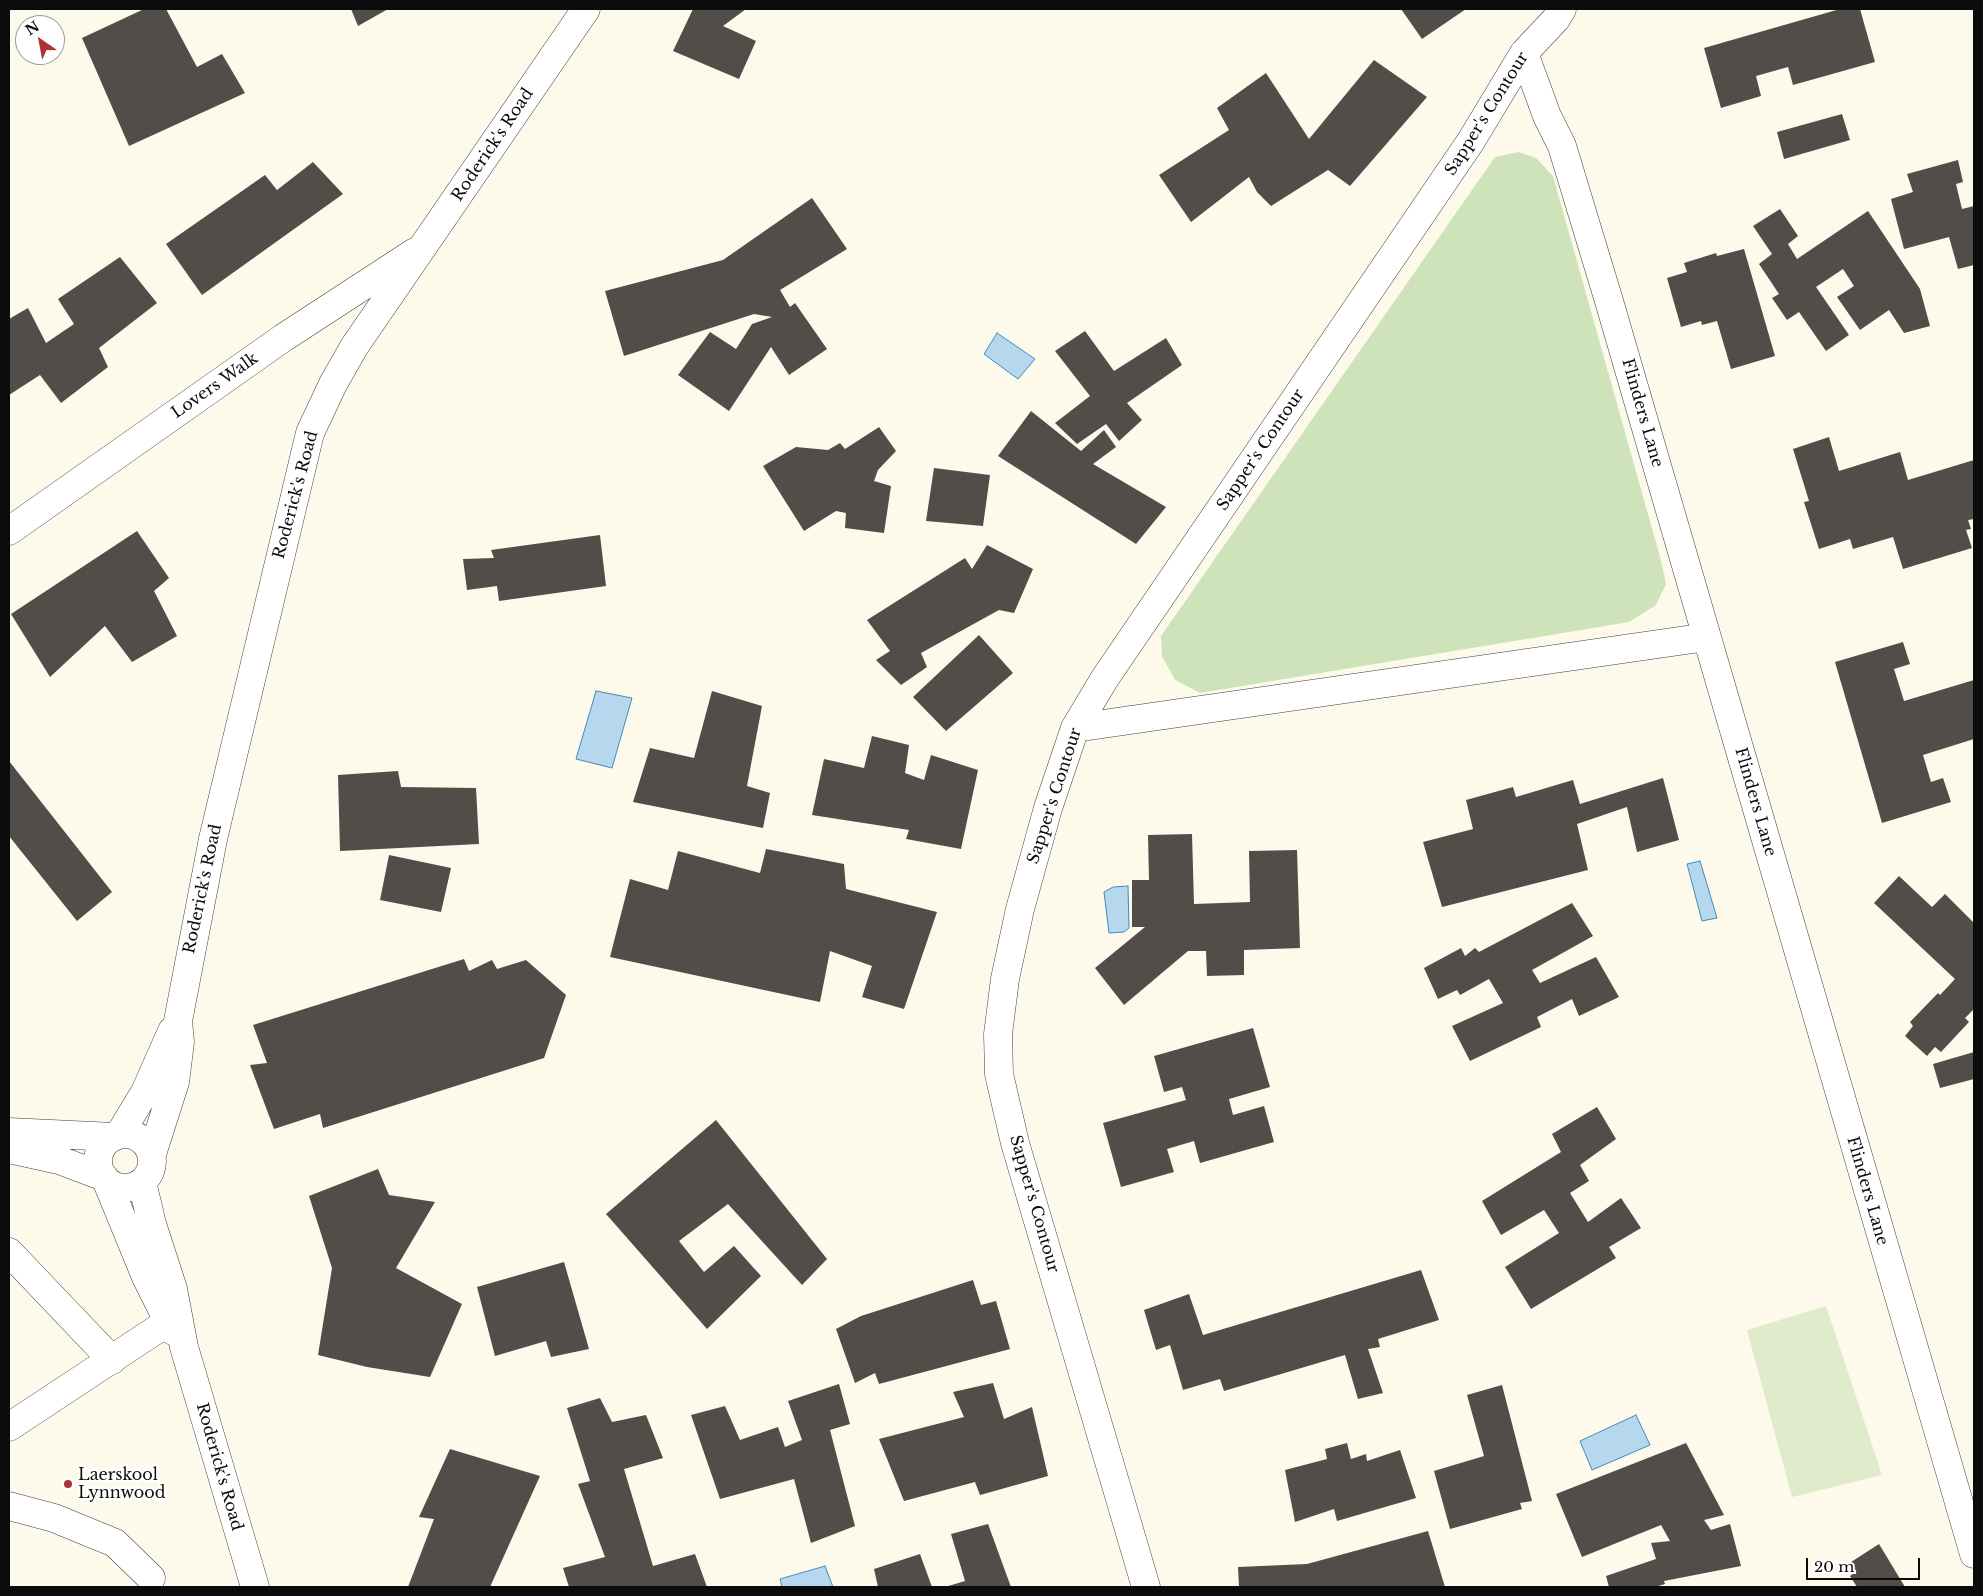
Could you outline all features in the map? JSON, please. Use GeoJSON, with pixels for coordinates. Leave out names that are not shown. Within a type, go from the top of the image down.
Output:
{"type":"FeatureCollection","features":[{"type":"Feature","properties":{"kind":"street","name":"Roderick's Road"},"geometry":{"type":"LineString","coordinates":[[116,1136],[145,1092],[178,1021],[213,839],[310,433],[333,384],[354,347],[586,9]]}},
{"type":"Feature","properties":{"kind":"street","name":"Sapper's Contour"},"geometry":{"type":"LineString","coordinates":[[1146,1587],[1015,1143],[1000,1074],[998,1052],[1005,979],[1020,909],[1048,808],[1075,728],[1105,678],[1471,142],[1524,53],[1556,19],[1562,9]]}},
{"type":"Feature","properties":{"kind":"street","name":"Flinders Lane"},"geometry":{"type":"LineString","coordinates":[[1524,53],[1568,166],[1974,1554]]}},
{"type":"Feature","properties":{"kind":"street","name":"Lovers Walk"},"geometry":{"type":"LineString","coordinates":[[9,531],[283,338],[425,245]]}},
{"type":"Feature","properties":{"kind":"street"},"geometry":{"type":"LineString","coordinates":[[1075,728],[1707,637]]}},
{"type":"Feature","properties":{"kind":"street","name":"Roderick's Road"},"geometry":{"type":"LineString","coordinates":[[152,1154],[175,1082],[180,1042],[178,1021]]}},
{"type":"Feature","properties":{"kind":"street"},"geometry":{"type":"LineString","coordinates":[[9,1132],[116,1136],[129,1134],[140,1138],[147,1145],[152,1154],[152,1164],[142,1182],[132,1187],[121,1187],[59,1160],[9,1149]]}},
{"type":"Feature","properties":{"kind":"street"},"geometry":{"type":"LineString","coordinates":[[106,1179],[99,1157],[102,1147],[116,1136]]}},
{"type":"Feature","properties":{"kind":"street","name":"Roderick's Road"},"geometry":{"type":"LineString","coordinates":[[106,1179],[146,1277],[168,1322],[184,1347]]}},
{"type":"Feature","properties":{"kind":"street","name":"Roderick's Road"},"geometry":{"type":"LineString","coordinates":[[142,1182],[152,1224],[174,1289],[184,1347],[255,1587]]}},
{"type":"Feature","properties":{"kind":"street"},"geometry":{"type":"LineString","coordinates":[[9,1252],[112,1360]]}},
{"type":"Feature","properties":{"kind":"street"},"geometry":{"type":"LineString","coordinates":[[9,1428],[168,1322]]}},
{"type":"Feature","properties":{"kind":"street"},"geometry":{"type":"LineString","coordinates":[[9,1506],[54,1518],[115,1543],[151,1578]]}},
{"type":"Feature","properties":{"kind":"green space"},"geometry":{"type":"Polygon","coordinates":[[[1519,152],[1536,158],[1553,176],[1660,557],[1666,584],[1656,605],[1629,622],[1200,693],[1175,680],[1162,656],[1161,636],[1495,157],[1519,152]]]}},
{"type":"Feature","properties":{"kind":"green space"},"geometry":{"type":"Polygon","coordinates":[[[1826,1306],[1882,1475],[1792,1497],[1747,1330],[1826,1306]]]}},
{"type":"Feature","properties":{"kind":"water"},"geometry":{"type":"Polygon","coordinates":[[[997,333],[1035,359],[1018,379],[984,354],[997,333]]]}},
{"type":"Feature","properties":{"kind":"water"},"geometry":{"type":"Polygon","coordinates":[[[596,691],[632,698],[612,768],[576,759],[596,691]]]}},
{"type":"Feature","properties":{"kind":"water"},"geometry":{"type":"Polygon","coordinates":[[[1700,861],[1717,918],[1702,921],[1687,864],[1700,861]]]}},
{"type":"Feature","properties":{"kind":"water"},"geometry":{"type":"Polygon","coordinates":[[[1128,886],[1129,928],[1124,932],[1109,933],[1104,892],[1113,887],[1128,886]]]}},
{"type":"Feature","properties":{"kind":"water"},"geometry":{"type":"Polygon","coordinates":[[[1636,1415],[1650,1445],[1592,1470],[1580,1441],[1636,1415]]]}},
{"type":"Feature","properties":{"kind":"water"},"geometry":{"type":"Polygon","coordinates":[[[825,1566],[833,1587],[782,1587],[780,1579],[825,1566]]]}},
{"type":"Feature","properties":{"kind":"building"},"geometry":{"type":"Polygon","coordinates":[[[144,9],[166,9],[197,67],[222,54],[245,93],[129,146],[82,38],[144,9]]]}},
{"type":"Feature","properties":{"kind":"building"},"geometry":{"type":"Polygon","coordinates":[[[351,9],[388,9],[358,26],[351,9]]]}},
{"type":"Feature","properties":{"kind":"building"},"geometry":{"type":"Polygon","coordinates":[[[693,9],[746,9],[723,26],[756,41],[739,79],[673,51],[693,9]]]}},
{"type":"Feature","properties":{"kind":"building"},"geometry":{"type":"Polygon","coordinates":[[[1401,9],[1466,9],[1422,39],[1401,9]]]}},
{"type":"Feature","properties":{"kind":"building"},"geometry":{"type":"Polygon","coordinates":[[[1840,9],[1860,9],[1875,62],[1793,85],[1788,67],[1756,76],[1761,96],[1721,108],[1704,48],[1840,9]]]}},
{"type":"Feature","properties":{"kind":"building"},"geometry":{"type":"Polygon","coordinates":[[[1374,60],[1427,97],[1350,186],[1328,170],[1271,206],[1257,192],[1249,177],[1191,222],[1159,175],[1229,130],[1217,108],[1266,73],[1309,139],[1374,60]]]}},
{"type":"Feature","properties":{"kind":"building"},"geometry":{"type":"Polygon","coordinates":[[[1842,114],[1850,140],[1784,159],[1777,132],[1842,114]]]}},
{"type":"Feature","properties":{"kind":"building"},"geometry":{"type":"Polygon","coordinates":[[[1958,160],[1963,182],[1956,184],[1962,209],[1974,206],[1974,265],[1958,269],[1949,237],[1904,249],[1891,199],[1913,192],[1907,174],[1958,160]]]}},
{"type":"Feature","properties":{"kind":"building"},"geometry":{"type":"Polygon","coordinates":[[[313,162],[343,194],[202,295],[166,244],[265,175],[277,190],[313,162]]]}},
{"type":"Feature","properties":{"kind":"building"},"geometry":{"type":"Polygon","coordinates":[[[812,198],[847,249],[780,290],[790,307],[795,303],[827,349],[789,375],[771,347],[729,411],[678,375],[710,332],[736,349],[752,324],[772,317],[754,314],[624,356],[605,291],[723,260],[812,198]]]}},
{"type":"Feature","properties":{"kind":"building"},"geometry":{"type":"Polygon","coordinates":[[[1780,209],[1798,236],[1788,244],[1797,259],[1868,211],[1920,289],[1930,326],[1904,333],[1889,310],[1860,330],[1837,297],[1854,286],[1843,269],[1816,287],[1849,335],[1826,351],[1799,312],[1787,320],[1772,298],[1779,294],[1759,264],[1772,254],[1753,226],[1780,209]]]}},
{"type":"Feature","properties":{"kind":"building"},"geometry":{"type":"Polygon","coordinates":[[[1744,249],[1775,356],[1731,369],[1717,321],[1702,325],[1701,321],[1681,327],[1667,278],[1687,272],[1684,263],[1716,253],[1717,256],[1744,249]]]}},
{"type":"Feature","properties":{"kind":"building"},"geometry":{"type":"Polygon","coordinates":[[[120,257],[157,303],[99,348],[108,367],[61,403],[40,375],[9,395],[9,319],[28,308],[46,343],[74,324],[58,299],[120,257]]]}},
{"type":"Feature","properties":{"kind":"building"},"geometry":{"type":"Polygon","coordinates":[[[1085,331],[1114,371],[1166,338],[1182,365],[1127,403],[1142,420],[1119,441],[1106,424],[1077,444],[1055,423],[1090,396],[1055,351],[1085,331]]]}},
{"type":"Feature","properties":{"kind":"building"},"geometry":{"type":"Polygon","coordinates":[[[1031,411],[1081,451],[1104,430],[1116,447],[1093,464],[1166,507],[1136,544],[998,456],[1031,411]]]}},
{"type":"Feature","properties":{"kind":"building"},"geometry":{"type":"Polygon","coordinates":[[[879,427],[896,451],[878,470],[874,481],[891,486],[884,533],[845,528],[846,513],[836,511],[804,531],[763,466],[796,447],[828,450],[840,443],[845,449],[879,427]]]}},
{"type":"Feature","properties":{"kind":"building"},"geometry":{"type":"Polygon","coordinates":[[[1829,437],[1839,471],[1900,452],[1908,480],[1974,460],[1974,519],[1968,520],[1971,529],[1966,530],[1972,548],[1903,569],[1893,537],[1853,549],[1850,539],[1819,549],[1804,502],[1809,501],[1793,449],[1829,437]]]}},
{"type":"Feature","properties":{"kind":"building"},"geometry":{"type":"Polygon","coordinates":[[[934,468],[990,475],[983,526],[926,521],[934,468]]]}},
{"type":"Feature","properties":{"kind":"building"},"geometry":{"type":"Polygon","coordinates":[[[137,531],[169,578],[154,591],[177,636],[132,662],[105,626],[50,677],[11,614],[137,531]]]}},
{"type":"Feature","properties":{"kind":"building"},"geometry":{"type":"Polygon","coordinates":[[[600,535],[606,586],[499,601],[497,586],[467,590],[463,559],[494,558],[491,550],[600,535]]]}},
{"type":"Feature","properties":{"kind":"building"},"geometry":{"type":"Polygon","coordinates":[[[987,545],[1033,569],[1014,613],[999,610],[921,653],[927,667],[901,685],[876,660],[890,651],[867,620],[965,558],[972,569],[987,545]]]}},
{"type":"Feature","properties":{"kind":"building"},"geometry":{"type":"Polygon","coordinates":[[[979,635],[1013,673],[946,731],[913,697],[979,635]]]}},
{"type":"Feature","properties":{"kind":"building"},"geometry":{"type":"Polygon","coordinates":[[[1903,642],[1910,664],[1894,669],[1904,701],[1974,680],[1974,739],[1923,755],[1931,782],[1943,778],[1951,802],[1882,823],[1835,662],[1903,642]]]}},
{"type":"Feature","properties":{"kind":"building"},"geometry":{"type":"Polygon","coordinates":[[[712,691],[762,706],[747,786],[770,793],[763,828],[633,802],[650,748],[694,758],[712,691]]]}},
{"type":"Feature","properties":{"kind":"building"},"geometry":{"type":"Polygon","coordinates":[[[872,736],[909,745],[905,773],[924,780],[931,755],[978,770],[961,849],[906,839],[909,830],[812,815],[824,759],[864,768],[872,736]]]}},
{"type":"Feature","properties":{"kind":"building"},"geometry":{"type":"Polygon","coordinates":[[[9,761],[112,892],[77,921],[9,836],[9,761]]]}},
{"type":"Feature","properties":{"kind":"building"},"geometry":{"type":"Polygon","coordinates":[[[398,771],[401,787],[476,788],[479,844],[340,851],[338,775],[398,771]]]}},
{"type":"Feature","properties":{"kind":"building"},"geometry":{"type":"Polygon","coordinates":[[[1663,778],[1679,840],[1637,852],[1627,807],[1577,824],[1588,870],[1442,907],[1423,842],[1473,829],[1466,800],[1513,787],[1516,797],[1573,780],[1580,804],[1663,778]]]}},
{"type":"Feature","properties":{"kind":"building"},"geometry":{"type":"Polygon","coordinates":[[[1192,834],[1194,904],[1250,902],[1249,851],[1297,850],[1300,948],[1244,950],[1244,975],[1207,976],[1206,951],[1188,951],[1124,1005],[1095,968],[1145,927],[1132,927],[1132,880],[1149,880],[1148,835],[1192,834]]]}},
{"type":"Feature","properties":{"kind":"building"},"geometry":{"type":"Polygon","coordinates":[[[766,849],[844,864],[846,889],[937,912],[904,1009],[862,997],[872,966],[830,951],[820,1002],[610,957],[630,879],[668,890],[678,851],[760,873],[766,849]]]}},
{"type":"Feature","properties":{"kind":"building"},"geometry":{"type":"Polygon","coordinates":[[[389,855],[451,868],[441,912],[380,900],[389,855]]]}},
{"type":"Feature","properties":{"kind":"building"},"geometry":{"type":"Polygon","coordinates":[[[1899,876],[1932,907],[1945,894],[1974,923],[1974,1009],[1965,1018],[1969,1022],[1941,1052],[1935,1047],[1927,1056],[1905,1036],[1913,1026],[1910,1022],[1938,993],[1940,995],[1955,979],[1874,903],[1899,876]]]}},
{"type":"Feature","properties":{"kind":"building"},"geometry":{"type":"Polygon","coordinates":[[[1572,903],[1593,936],[1532,970],[1540,983],[1596,957],[1619,997],[1579,1016],[1572,999],[1537,1017],[1541,1027],[1470,1061],[1452,1026],[1503,1003],[1489,979],[1460,995],[1457,990],[1438,999],[1424,968],[1461,948],[1465,956],[1475,948],[1479,952],[1572,903]]]}},
{"type":"Feature","properties":{"kind":"building"},"geometry":{"type":"Polygon","coordinates":[[[464,959],[469,971],[492,960],[497,969],[526,960],[566,995],[544,1058],[323,1128],[320,1114],[274,1129],[250,1065],[267,1063],[253,1025],[464,959]]]}},
{"type":"Feature","properties":{"kind":"building"},"geometry":{"type":"Polygon","coordinates":[[[1253,1028],[1270,1087],[1229,1099],[1233,1115],[1264,1106],[1274,1142],[1200,1163],[1194,1141],[1167,1149],[1174,1172],[1121,1187],[1103,1123],[1186,1100],[1182,1087],[1164,1092],[1154,1056],[1253,1028]]]}},
{"type":"Feature","properties":{"kind":"building"},"geometry":{"type":"Polygon","coordinates":[[[1974,1052],[1974,1079],[1940,1088],[1933,1064],[1974,1052]]]}},
{"type":"Feature","properties":{"kind":"building"},"geometry":{"type":"Polygon","coordinates":[[[1597,1107],[1616,1139],[1580,1165],[1589,1181],[1570,1193],[1588,1222],[1621,1198],[1641,1228],[1609,1247],[1616,1258],[1531,1309],[1505,1267],[1559,1233],[1544,1210],[1501,1235],[1482,1201],[1561,1152],[1552,1134],[1597,1107]]]}},
{"type":"Feature","properties":{"kind":"building"},"geometry":{"type":"Polygon","coordinates":[[[716,1120],[827,1259],[802,1285],[728,1204],[679,1241],[704,1272],[734,1246],[761,1276],[707,1329],[606,1214],[716,1120]]]}},
{"type":"Feature","properties":{"kind":"building"},"geometry":{"type":"Polygon","coordinates":[[[378,1169],[389,1195],[435,1202],[396,1268],[462,1304],[430,1377],[367,1367],[318,1355],[332,1268],[309,1196],[378,1169]]]}},
{"type":"Feature","properties":{"kind":"building"},"geometry":{"type":"Polygon","coordinates":[[[564,1262],[589,1349],[551,1357],[546,1341],[495,1356],[477,1287],[564,1262]]]}},
{"type":"Feature","properties":{"kind":"building"},"geometry":{"type":"Polygon","coordinates":[[[1421,1270],[1439,1320],[1378,1339],[1380,1347],[1368,1349],[1383,1393],[1358,1399],[1345,1355],[1224,1391],[1220,1379],[1183,1390],[1170,1345],[1156,1350],[1144,1310],[1189,1294],[1203,1335],[1421,1270]]]}},
{"type":"Feature","properties":{"kind":"building"},"geometry":{"type":"Polygon","coordinates":[[[973,1280],[981,1305],[996,1301],[1010,1349],[879,1384],[875,1373],[855,1383],[836,1329],[861,1316],[973,1280]]]}},
{"type":"Feature","properties":{"kind":"building"},"geometry":{"type":"Polygon","coordinates":[[[993,1383],[1004,1419],[1032,1407],[1048,1476],[980,1495],[975,1482],[904,1501],[879,1439],[964,1417],[953,1392],[993,1383]]]}},
{"type":"Feature","properties":{"kind":"building"},"geometry":{"type":"Polygon","coordinates":[[[839,1384],[850,1424],[830,1430],[855,1526],[811,1543],[794,1479],[720,1499],[691,1415],[725,1406],[740,1440],[778,1427],[785,1447],[802,1440],[788,1401],[839,1384]]]}},
{"type":"Feature","properties":{"kind":"building"},"geometry":{"type":"Polygon","coordinates":[[[1502,1385],[1532,1501],[1520,1503],[1522,1509],[1450,1529],[1434,1471],[1484,1456],[1467,1395],[1502,1385]]]}},
{"type":"Feature","properties":{"kind":"building"},"geometry":{"type":"Polygon","coordinates":[[[600,1398],[612,1422],[646,1415],[663,1458],[624,1469],[653,1566],[695,1554],[707,1587],[569,1587],[563,1568],[605,1557],[578,1484],[590,1481],[567,1408],[600,1398]]]}},
{"type":"Feature","properties":{"kind":"building"},"geometry":{"type":"Polygon","coordinates":[[[1347,1443],[1351,1459],[1366,1454],[1367,1461],[1400,1450],[1416,1498],[1337,1521],[1334,1509],[1295,1522],[1285,1470],[1327,1459],[1325,1449],[1347,1443]]]}},
{"type":"Feature","properties":{"kind":"building"},"geometry":{"type":"Polygon","coordinates":[[[1686,1443],[1724,1515],[1704,1520],[1711,1530],[1730,1524],[1741,1566],[1664,1581],[1665,1584],[1655,1587],[1609,1587],[1606,1576],[1656,1559],[1651,1543],[1670,1541],[1661,1525],[1582,1557],[1556,1494],[1686,1443]]]}},
{"type":"Feature","properties":{"kind":"building"},"geometry":{"type":"Polygon","coordinates":[[[450,1449],[540,1476],[490,1587],[408,1587],[434,1519],[419,1517],[450,1449]]]}},
{"type":"Feature","properties":{"kind":"building"},"geometry":{"type":"Polygon","coordinates":[[[988,1524],[1011,1587],[945,1587],[965,1581],[951,1534],[988,1524]]]}},
{"type":"Feature","properties":{"kind":"building"},"geometry":{"type":"Polygon","coordinates":[[[1428,1531],[1445,1587],[1239,1587],[1238,1567],[1307,1564],[1428,1531]]]}},
{"type":"Feature","properties":{"kind":"building"},"geometry":{"type":"Polygon","coordinates":[[[1879,1544],[1905,1587],[1857,1587],[1850,1576],[1854,1573],[1848,1564],[1879,1544]]]}},
{"type":"Feature","properties":{"kind":"building"},"geometry":{"type":"Polygon","coordinates":[[[920,1554],[932,1587],[878,1587],[874,1569],[920,1554]]]}},
{"type":"Feature","properties":{"kind":"place","name":"Laerskool Lynnwood"},"geometry":{"type":"Point","coordinates":[68,1484]}}]}
